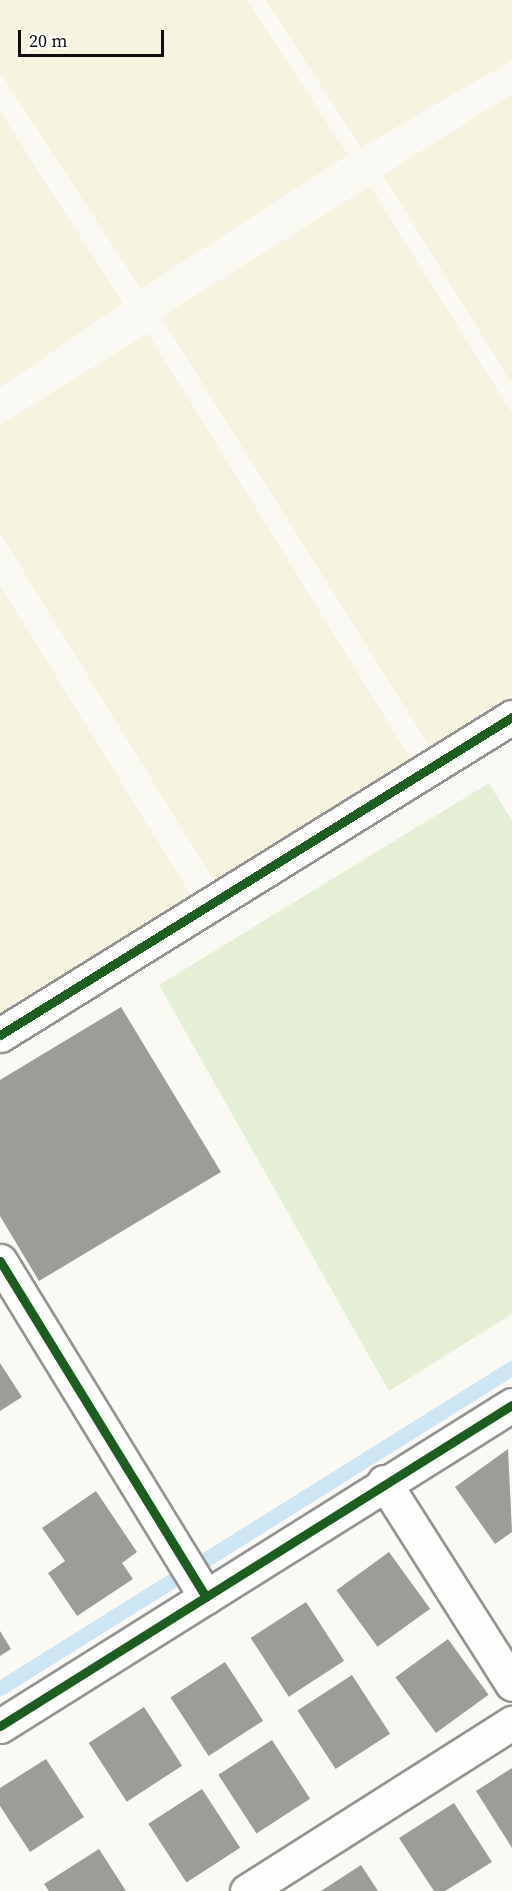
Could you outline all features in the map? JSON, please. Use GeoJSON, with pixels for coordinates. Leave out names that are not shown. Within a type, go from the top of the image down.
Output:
{"type":"FeatureCollection","features":[{"type":"Feature","properties":{"kind":"street"},"geometry":{"type":"LineString","coordinates":[[0,1035],[512,717]]}},
{"type":"Feature","properties":{"kind":"street"},"geometry":{"type":"LineString","coordinates":[[0,1261],[206,1597]]}},
{"type":"Feature","properties":{"kind":"street"},"geometry":{"type":"LineString","coordinates":[[0,1726],[384,1482],[512,1405]]}},
{"type":"Feature","properties":{"kind":"street"},"geometry":{"type":"LineString","coordinates":[[384,1482],[512,1684]]}},
{"type":"Feature","properties":{"kind":"street"},"geometry":{"type":"LineString","coordinates":[[247,1891],[512,1724]]}},
{"type":"Feature","properties":{"kind":"shaded area"},"geometry":{"type":"Polygon","coordinates":[[[0,0],[247,0],[348,155],[141,289],[0,72],[0,0]]]}},
{"type":"Feature","properties":{"kind":"shaded area"},"geometry":{"type":"Polygon","coordinates":[[[266,0],[512,0],[512,60],[361,148],[266,0]]]}},
{"type":"Feature","properties":{"kind":"shaded area"},"geometry":{"type":"Polygon","coordinates":[[[512,94],[512,384],[383,175],[512,94]]]}},
{"type":"Feature","properties":{"kind":"shaded area"},"geometry":{"type":"Polygon","coordinates":[[[0,111],[123,303],[0,388],[0,111]]]}},
{"type":"Feature","properties":{"kind":"shaded area"},"geometry":{"type":"Polygon","coordinates":[[[370,186],[512,413],[512,702],[433,752],[161,317],[370,186]]]}},
{"type":"Feature","properties":{"kind":"shaded area"},"geometry":{"type":"Polygon","coordinates":[[[148,333],[414,764],[222,894],[0,533],[0,425],[148,333]]]}},
{"type":"Feature","properties":{"kind":"shaded area"},"geometry":{"type":"Polygon","coordinates":[[[0,585],[200,910],[0,1029],[0,585]]]}},
{"type":"Feature","properties":{"kind":"green space"},"geometry":{"type":"Polygon","coordinates":[[[489,783],[512,821],[512,1314],[389,1391],[159,985],[489,783]]]}},
{"type":"Feature","properties":{"kind":"building"},"geometry":{"type":"Polygon","coordinates":[[[121,1007],[221,1172],[39,1281],[0,1216],[0,1080],[121,1007]]]}},
{"type":"Feature","properties":{"kind":"building"},"geometry":{"type":"Polygon","coordinates":[[[0,1363],[22,1397],[0,1411],[0,1363]]]}},
{"type":"Feature","properties":{"kind":"building"},"geometry":{"type":"Polygon","coordinates":[[[508,1449],[512,1532],[495,1544],[455,1487],[508,1449]]]}},
{"type":"Feature","properties":{"kind":"building"},"geometry":{"type":"Polygon","coordinates":[[[96,1491],[137,1552],[122,1563],[133,1579],[77,1616],[48,1573],[65,1561],[42,1528],[96,1491]]]}},
{"type":"Feature","properties":{"kind":"building"},"geometry":{"type":"Polygon","coordinates":[[[389,1552],[430,1609],[378,1647],[336,1590],[389,1552]]]}},
{"type":"Feature","properties":{"kind":"building"},"geometry":{"type":"Polygon","coordinates":[[[306,1602],[344,1661],[289,1697],[251,1638],[306,1602]]]}},
{"type":"Feature","properties":{"kind":"building"},"geometry":{"type":"Polygon","coordinates":[[[0,1631],[11,1649],[0,1656],[0,1631]]]}},
{"type":"Feature","properties":{"kind":"building"},"geometry":{"type":"Polygon","coordinates":[[[448,1639],[489,1695],[436,1733],[395,1677],[448,1639]]]}},
{"type":"Feature","properties":{"kind":"building"},"geometry":{"type":"Polygon","coordinates":[[[225,1662],[263,1721],[209,1756],[170,1697],[225,1662]]]}},
{"type":"Feature","properties":{"kind":"building"},"geometry":{"type":"Polygon","coordinates":[[[352,1675],[390,1734],[336,1769],[297,1710],[352,1675]]]}},
{"type":"Feature","properties":{"kind":"building"},"geometry":{"type":"Polygon","coordinates":[[[144,1707],[182,1766],[127,1802],[89,1743],[144,1707]]]}},
{"type":"Feature","properties":{"kind":"building"},"geometry":{"type":"Polygon","coordinates":[[[272,1740],[310,1799],[256,1834],[218,1775],[272,1740]]]}},
{"type":"Feature","properties":{"kind":"building"},"geometry":{"type":"Polygon","coordinates":[[[46,1759],[84,1817],[30,1852],[0,1806],[0,1788],[46,1759]]]}},
{"type":"Feature","properties":{"kind":"building"},"geometry":{"type":"Polygon","coordinates":[[[512,1768],[512,1848],[476,1791],[512,1768]]]}},
{"type":"Feature","properties":{"kind":"building"},"geometry":{"type":"Polygon","coordinates":[[[202,1789],[240,1848],[186,1883],[148,1824],[202,1789]]]}},
{"type":"Feature","properties":{"kind":"building"},"geometry":{"type":"Polygon","coordinates":[[[454,1803],[492,1862],[445,1891],[434,1891],[399,1838],[454,1803]]]}},
{"type":"Feature","properties":{"kind":"building"},"geometry":{"type":"Polygon","coordinates":[[[99,1849],[126,1891],[49,1891],[44,1884],[99,1849]]]}},
{"type":"Feature","properties":{"kind":"building"},"geometry":{"type":"Polygon","coordinates":[[[361,1865],[378,1891],[321,1891],[361,1865]]]}},
{"type":"Feature","properties":{"kind":"waterway"},"geometry":{"type":"LineString","coordinates":[[0,1688],[512,1368]]}},
{"type":"Feature","properties":{"kind":"cycle path"},"geometry":{"type":"LineString","coordinates":[[0,1035],[512,717]]}},
{"type":"Feature","properties":{"kind":"cycle path"},"geometry":{"type":"LineString","coordinates":[[0,1261],[206,1597]]}},
{"type":"Feature","properties":{"kind":"cycle path"},"geometry":{"type":"LineString","coordinates":[[0,1726],[512,1405]]}}]}
